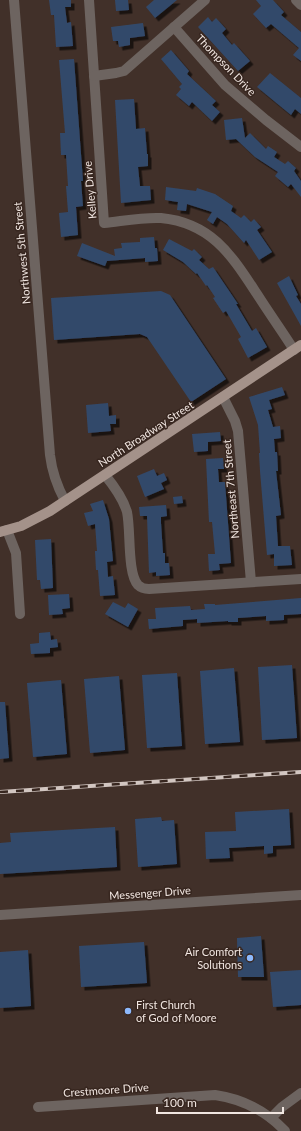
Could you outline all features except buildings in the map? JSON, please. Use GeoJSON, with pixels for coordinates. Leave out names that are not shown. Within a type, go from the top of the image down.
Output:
{"type":"FeatureCollection","features":[{"type":"Feature","properties":{"kind":"main road","name":"North Broadway Street"},"geometry":{"type":"LineString","coordinates":[[3,531],[50,512],[298,347]]}},
{"type":"Feature","properties":{"kind":"street","name":"Northwest 5th Street"},"geometry":{"type":"LineString","coordinates":[[14,0],[50,455],[53,473],[58,488],[65,501]]}},
{"type":"Feature","properties":{"kind":"street","name":"Kelley Drive"},"geometry":{"type":"LineString","coordinates":[[89,0],[104,223],[161,218],[186,224],[209,235],[220,243],[238,265],[298,347]]}},
{"type":"Feature","properties":{"kind":"street"},"geometry":{"type":"LineString","coordinates":[[94,76],[124,71],[205,0]]}},
{"type":"Feature","properties":{"kind":"street"},"geometry":{"type":"LineString","coordinates":[[296,0],[301,5]]}},
{"type":"Feature","properties":{"kind":"street","name":"Thompson Drive"},"geometry":{"type":"LineString","coordinates":[[174,27],[226,85],[266,120],[301,147]]}},
{"type":"Feature","properties":{"kind":"street","name":"Northeast 7th Street"},"geometry":{"type":"LineString","coordinates":[[223,397],[234,417],[238,431],[251,582]]}},
{"type":"Feature","properties":{"kind":"street"},"geometry":{"type":"LineString","coordinates":[[105,475],[119,493],[126,508],[132,570],[137,584],[144,588],[149,589],[301,579]]}},
{"type":"Feature","properties":{"kind":"street"},"geometry":{"type":"LineString","coordinates":[[3,531],[16,553],[20,614]]}},
{"type":"Feature","properties":{"kind":"street","name":"Messenger Drive"},"geometry":{"type":"LineString","coordinates":[[0,914],[301,895]]}},
{"type":"Feature","properties":{"kind":"street"},"geometry":{"type":"LineString","coordinates":[[272,1118],[282,1107],[301,1093]]}},
{"type":"Feature","properties":{"kind":"street","name":"Crestmoore Drive"},"geometry":{"type":"LineString","coordinates":[[38,1107],[215,1095],[227,1096],[259,1109],[272,1118],[285,1131]]}},
{"type":"Feature","properties":{"kind":"railway"},"geometry":{"type":"LineString","coordinates":[[0,792],[301,772]]}},
{"type":"Feature","properties":{"kind":"place","name":"Air Comfort Solutions"},"geometry":{"type":"Point","coordinates":[250,958]}},
{"type":"Feature","properties":{"kind":"place","name":"First Church of God of Moore"},"geometry":{"type":"Point","coordinates":[128,1011]}}]}
